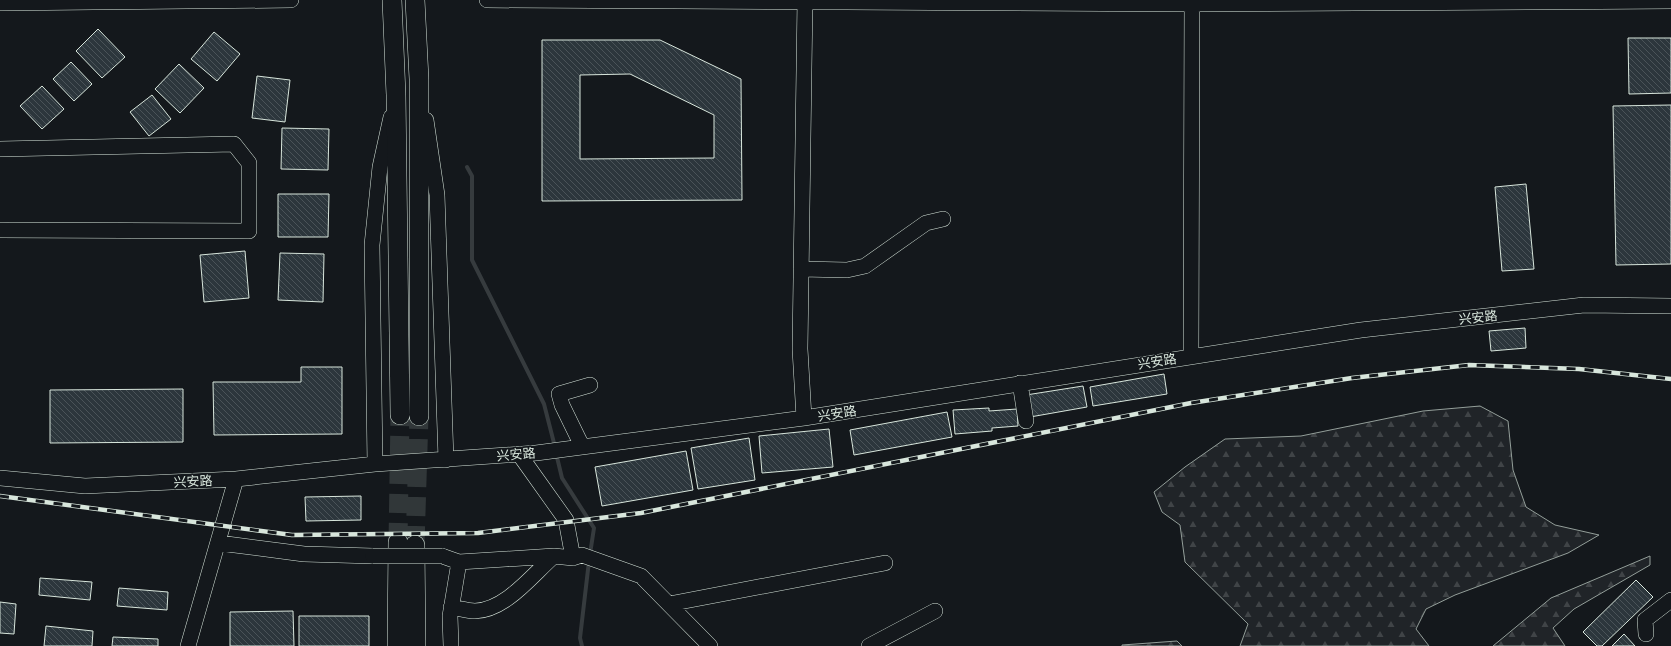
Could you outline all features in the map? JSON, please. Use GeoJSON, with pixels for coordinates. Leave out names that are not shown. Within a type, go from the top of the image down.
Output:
{"type":"FeatureCollection","features":[{"type":"Feature","properties":{"kind":"main road"},"geometry":{"type":"LineString","coordinates":[[392,0],[396,95],[400,415]]}},
{"type":"Feature","properties":{"kind":"main road"},"geometry":{"type":"LineString","coordinates":[[415,0],[419,79],[419,416]]}},
{"type":"Feature","properties":{"kind":"main road"},"geometry":{"type":"LineString","coordinates":[[397,646],[406,543],[416,646]]}},
{"type":"Feature","properties":{"kind":"street"},"geometry":{"type":"LineString","coordinates":[[0,3],[291,0]]}},
{"type":"Feature","properties":{"kind":"street"},"geometry":{"type":"LineString","coordinates":[[487,0],[1192,2],[1671,1]]}},
{"type":"Feature","properties":{"kind":"street"},"geometry":{"type":"LineString","coordinates":[[804,418],[800,349],[805,1]]}},
{"type":"Feature","properties":{"kind":"street"},"geometry":{"type":"LineString","coordinates":[[1191,356],[1192,2]]}},
{"type":"Feature","properties":{"kind":"street"},"geometry":{"type":"LineString","coordinates":[[419,79],[437,195],[446,460]]}},
{"type":"Feature","properties":{"kind":"street"},"geometry":{"type":"LineString","coordinates":[[375,464],[372,245],[380,167],[396,95]]}},
{"type":"Feature","properties":{"kind":"street"},"geometry":{"type":"LineString","coordinates":[[0,149],[234,144],[249,163],[249,231],[0,230]]}},
{"type":"Feature","properties":{"kind":"street"},"geometry":{"type":"LineString","coordinates":[[801,270],[847,270],[865,266],[926,223],[943,220]]}},
{"type":"Feature","properties":{"kind":"street","name":"兴安路"},"geometry":{"type":"LineString","coordinates":[[0,478],[85,486],[236,479],[375,464],[536,453],[804,418],[1361,330],[1584,305],[1671,306]]}},
{"type":"Feature","properties":{"kind":"street"},"geometry":{"type":"LineString","coordinates":[[1020,383],[1026,420]]}},
{"type":"Feature","properties":{"kind":"street"},"geometry":{"type":"LineString","coordinates":[[579,447],[562,405],[560,394],[590,385]]}},
{"type":"Feature","properties":{"kind":"street"},"geometry":{"type":"LineString","coordinates":[[519,454],[566,520],[577,557]]}},
{"type":"Feature","properties":{"kind":"street"},"geometry":{"type":"LineString","coordinates":[[188,646],[219,543],[236,479]]}},
{"type":"Feature","properties":{"kind":"street"},"geometry":{"type":"LineString","coordinates":[[219,543],[304,554],[442,556],[459,562],[554,556],[596,560],[640,576],[710,646]]}},
{"type":"Feature","properties":{"kind":"street"},"geometry":{"type":"LineString","coordinates":[[451,607],[475,611],[490,608],[504,602],[554,556]]}},
{"type":"Feature","properties":{"kind":"street"},"geometry":{"type":"LineString","coordinates":[[451,646],[451,607],[459,562]]}},
{"type":"Feature","properties":{"kind":"street"},"geometry":{"type":"LineString","coordinates":[[669,604],[885,563]]}},
{"type":"Feature","properties":{"kind":"street"},"geometry":{"type":"LineString","coordinates":[[1646,634],[1645,620],[1671,600]]}},
{"type":"Feature","properties":{"kind":"street"},"geometry":{"type":"LineString","coordinates":[[869,646],[935,611]]}},
{"type":"Feature","properties":{"kind":"green space"},"geometry":{"type":"Polygon","coordinates":[[[1480,406],[1508,421],[1513,470],[1526,507],[1555,525],[1599,535],[1568,553],[1455,595],[1426,609],[1416,629],[1429,646],[1240,646],[1248,624],[1185,562],[1180,525],[1162,512],[1154,492],[1185,467],[1225,439],[1301,436],[1423,411],[1480,406]]]}},
{"type":"Feature","properties":{"kind":"green space"},"geometry":{"type":"Polygon","coordinates":[[[1650,556],[1650,565],[1574,609],[1553,628],[1565,646],[1493,646],[1551,598],[1650,556]]]}},
{"type":"Feature","properties":{"kind":"green space"},"geometry":{"type":"Polygon","coordinates":[[[1177,641],[1182,646],[1122,646],[1122,645],[1177,641]]]}},
{"type":"Feature","properties":{"kind":"building"},"geometry":{"type":"Polygon","coordinates":[[[98,29],[125,57],[102,78],[76,51],[98,29]]]}},
{"type":"Feature","properties":{"kind":"building"},"geometry":{"type":"Polygon","coordinates":[[[214,32],[240,54],[217,81],[191,59],[214,32]]]}},
{"type":"Feature","properties":{"kind":"building"},"geometry":{"type":"Polygon","coordinates":[[[1628,38],[1671,38],[1671,93],[1629,94],[1628,38]]]}},
{"type":"Feature","properties":{"kind":"building"},"geometry":{"type":"Polygon","coordinates":[[[542,40],[660,40],[741,79],[742,200],[542,201],[542,40]],[[630,74],[580,75],[580,159],[714,158],[714,115],[630,74]]]}},
{"type":"Feature","properties":{"kind":"building"},"geometry":{"type":"Polygon","coordinates":[[[71,62],[92,84],[74,101],[53,79],[71,62]]]}},
{"type":"Feature","properties":{"kind":"building"},"geometry":{"type":"Polygon","coordinates":[[[179,64],[204,88],[180,113],[155,89],[179,64]]]}},
{"type":"Feature","properties":{"kind":"building"},"geometry":{"type":"Polygon","coordinates":[[[257,76],[290,80],[285,122],[252,118],[257,76]]]}},
{"type":"Feature","properties":{"kind":"building"},"geometry":{"type":"Polygon","coordinates":[[[42,86],[64,109],[42,129],[20,106],[42,86]]]}},
{"type":"Feature","properties":{"kind":"building"},"geometry":{"type":"Polygon","coordinates":[[[152,95],[171,119],[149,136],[130,112],[152,95]]]}},
{"type":"Feature","properties":{"kind":"building"},"geometry":{"type":"Polygon","coordinates":[[[1671,105],[1671,264],[1616,265],[1613,106],[1671,105]]]}},
{"type":"Feature","properties":{"kind":"building"},"geometry":{"type":"Polygon","coordinates":[[[282,128],[329,129],[328,170],[281,169],[282,128]]]}},
{"type":"Feature","properties":{"kind":"building"},"geometry":{"type":"Polygon","coordinates":[[[1526,184],[1534,269],[1502,271],[1495,187],[1526,184]]]}},
{"type":"Feature","properties":{"kind":"building"},"geometry":{"type":"Polygon","coordinates":[[[278,194],[329,194],[328,237],[278,237],[278,194]]]}},
{"type":"Feature","properties":{"kind":"building"},"geometry":{"type":"Polygon","coordinates":[[[245,251],[249,298],[204,302],[200,255],[245,251]]]}},
{"type":"Feature","properties":{"kind":"building"},"geometry":{"type":"Polygon","coordinates":[[[280,253],[324,254],[323,302],[278,300],[280,253]]]}},
{"type":"Feature","properties":{"kind":"building"},"geometry":{"type":"Polygon","coordinates":[[[1525,328],[1526,348],[1491,351],[1489,331],[1525,328]]]}},
{"type":"Feature","properties":{"kind":"building"},"geometry":{"type":"Polygon","coordinates":[[[301,367],[342,367],[342,434],[214,435],[213,382],[301,382],[301,367]]]}},
{"type":"Feature","properties":{"kind":"building"},"geometry":{"type":"Polygon","coordinates":[[[1164,374],[1167,394],[1093,406],[1090,387],[1164,374]]]}},
{"type":"Feature","properties":{"kind":"building"},"geometry":{"type":"Polygon","coordinates":[[[1083,386],[1087,407],[1030,417],[1026,395],[1083,386]]]}},
{"type":"Feature","properties":{"kind":"building"},"geometry":{"type":"Polygon","coordinates":[[[183,389],[183,442],[50,443],[50,390],[183,389]]]}},
{"type":"Feature","properties":{"kind":"building"},"geometry":{"type":"Polygon","coordinates":[[[989,408],[989,411],[1017,409],[1018,426],[992,428],[992,431],[955,434],[953,410],[989,408]]]}},
{"type":"Feature","properties":{"kind":"building"},"geometry":{"type":"Polygon","coordinates":[[[947,412],[952,437],[854,455],[850,430],[947,412]]]}},
{"type":"Feature","properties":{"kind":"building"},"geometry":{"type":"Polygon","coordinates":[[[829,429],[833,467],[762,473],[759,436],[829,429]]]}},
{"type":"Feature","properties":{"kind":"building"},"geometry":{"type":"Polygon","coordinates":[[[749,438],[755,480],[698,489],[691,448],[749,438]]]}},
{"type":"Feature","properties":{"kind":"building"},"geometry":{"type":"Polygon","coordinates":[[[686,451],[693,490],[602,506],[595,467],[686,451]]]}},
{"type":"Feature","properties":{"kind":"building"},"geometry":{"type":"Polygon","coordinates":[[[361,496],[361,520],[306,521],[305,497],[361,496]]]}},
{"type":"Feature","properties":{"kind":"building"},"geometry":{"type":"Polygon","coordinates":[[[40,578],[92,582],[90,600],[39,595],[40,578]]]}},
{"type":"Feature","properties":{"kind":"building"},"geometry":{"type":"Polygon","coordinates":[[[1636,580],[1653,597],[1602,646],[1597,646],[1583,632],[1636,580]]]}},
{"type":"Feature","properties":{"kind":"building"},"geometry":{"type":"Polygon","coordinates":[[[119,588],[168,592],[167,610],[117,606],[119,588]]]}},
{"type":"Feature","properties":{"kind":"building"},"geometry":{"type":"Polygon","coordinates":[[[0,602],[16,604],[14,634],[0,633],[0,602]]]}},
{"type":"Feature","properties":{"kind":"building"},"geometry":{"type":"Polygon","coordinates":[[[293,611],[294,646],[230,646],[230,612],[293,611]]]}},
{"type":"Feature","properties":{"kind":"building"},"geometry":{"type":"Polygon","coordinates":[[[299,616],[369,616],[369,646],[299,646],[299,616]]]}},
{"type":"Feature","properties":{"kind":"building"},"geometry":{"type":"Polygon","coordinates":[[[46,626],[93,631],[92,646],[44,646],[46,626]]]}},
{"type":"Feature","properties":{"kind":"building"},"geometry":{"type":"Polygon","coordinates":[[[1624,634],[1635,646],[1612,646],[1624,634]]]}},
{"type":"Feature","properties":{"kind":"building"},"geometry":{"type":"Polygon","coordinates":[[[113,637],[158,639],[158,646],[112,646],[113,637]]]}},
{"type":"Feature","properties":{"kind":"waterway"},"geometry":{"type":"LineString","coordinates":[[467,167],[472,176],[472,260],[544,404],[555,447]]}},
{"type":"Feature","properties":{"kind":"waterway"},"geometry":{"type":"LineString","coordinates":[[556,453],[562,478],[594,528],[590,554]]}},
{"type":"Feature","properties":{"kind":"waterway"},"geometry":{"type":"LineString","coordinates":[[582,646],[580,638],[589,561]]}},
{"type":"Feature","properties":{"kind":"tunnel"},"geometry":{"type":"LineString","coordinates":[[398,542],[400,415]]}},
{"type":"Feature","properties":{"kind":"tunnel"},"geometry":{"type":"LineString","coordinates":[[415,545],[419,416]]}},
{"type":"Feature","properties":{"kind":"railway"},"geometry":{"type":"LineString","coordinates":[[0,496],[292,535],[478,533],[641,513],[1191,403],[1352,378],[1469,365],[1579,369],[1671,379]]}}]}
